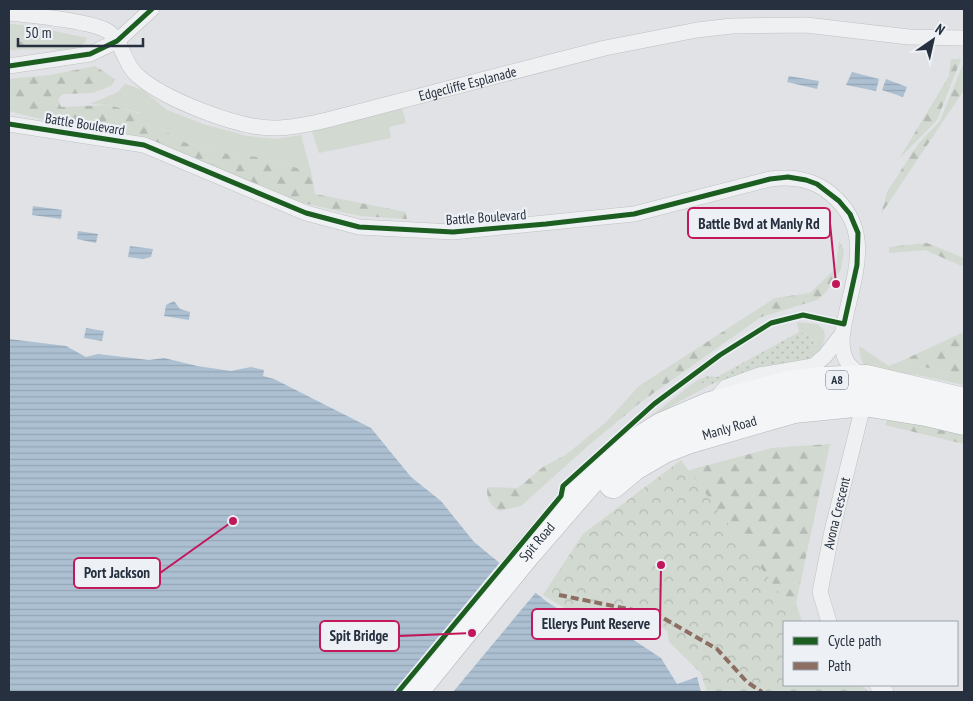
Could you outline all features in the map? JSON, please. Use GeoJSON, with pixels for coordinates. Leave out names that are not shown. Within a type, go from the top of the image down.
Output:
{"type":"FeatureCollection","features":[{"type":"Feature","properties":{"kind":"highway","name":"Manly Road"},"geometry":{"type":"LineString","coordinates":[[681,417],[710,406],[789,385],[844,379],[865,391],[926,412],[964,422]]}},
{"type":"Feature","properties":{"kind":"highway","name":"Manly Road"},"geometry":{"type":"LineString","coordinates":[[533,557],[633,467],[664,449],[690,439],[785,411],[831,404],[865,391],[964,402]]}},
{"type":"Feature","properties":{"kind":"highway","name":"Spit Road"},"geometry":{"type":"LineString","coordinates":[[434,692],[533,557],[599,472],[621,452],[681,417]]}},
{"type":"Feature","properties":{"kind":"highway","name":"Spit Road"},"geometry":{"type":"LineString","coordinates":[[414,692],[533,557]]}},
{"type":"Feature","properties":{"kind":"street"},"geometry":{"type":"LineString","coordinates":[[9,66],[90,54],[117,41],[152,9]]}},
{"type":"Feature","properties":{"kind":"street","name":"Edgecliffe Esplanade"},"geometry":{"type":"LineString","coordinates":[[9,13],[82,24],[109,32],[117,41],[137,76],[181,102],[245,124],[273,128],[298,126],[327,120],[605,48],[697,30],[732,26],[806,25],[908,36],[964,38]]}},
{"type":"Feature","properties":{"kind":"street","name":"Battle Boulevard"},"geometry":{"type":"LineString","coordinates":[[9,124],[144,145],[306,213],[359,227],[454,232],[546,224],[634,214],[770,179],[788,177],[806,180],[817,184],[839,201],[850,214],[858,233],[857,265],[842,334],[843,351],[847,361],[865,391]]}},
{"type":"Feature","properties":{"kind":"street","name":"Battle Boulevard"},"geometry":{"type":"LineString","coordinates":[[710,406],[726,387],[759,375],[813,366],[825,356],[842,334]]}},
{"type":"Feature","properties":{"kind":"street","name":"Avona Crescent"},"geometry":{"type":"LineString","coordinates":[[829,621],[820,592],[832,531],[865,391]]}},
{"type":"Feature","properties":{"kind":"green space"},"geometry":{"type":"Polygon","coordinates":[[[10,24],[32,26],[87,38],[82,45],[74,49],[63,50],[38,47],[9,39],[10,24]]]}},
{"type":"Feature","properties":{"kind":"green space"},"geometry":{"type":"Polygon","coordinates":[[[9,39],[50,49],[9,50],[9,39]]]}},
{"type":"Feature","properties":{"kind":"green space"},"geometry":{"type":"Polygon","coordinates":[[[951,59],[961,59],[937,120],[899,159],[949,76],[951,59]]]}},
{"type":"Feature","properties":{"kind":"green space"},"geometry":{"type":"Polygon","coordinates":[[[964,62],[964,90],[881,214],[887,192],[918,144],[940,121],[964,62]]]}},
{"type":"Feature","properties":{"kind":"green space"},"geometry":{"type":"Polygon","coordinates":[[[95,66],[115,79],[111,86],[92,93],[63,94],[58,99],[61,107],[109,105],[142,114],[140,122],[159,128],[188,144],[232,155],[258,157],[311,172],[315,194],[406,212],[407,219],[360,216],[282,198],[127,134],[64,125],[9,111],[9,79],[51,75],[95,66]]]}},
{"type":"Feature","properties":{"kind":"green space"},"geometry":{"type":"Polygon","coordinates":[[[125,84],[143,90],[167,110],[203,124],[247,136],[275,139],[301,135],[311,172],[258,157],[232,155],[188,144],[159,128],[139,122],[141,113],[109,105],[90,104],[118,92],[125,84]]]}},
{"type":"Feature","properties":{"kind":"green space"},"geometry":{"type":"Polygon","coordinates":[[[402,108],[406,123],[389,127],[391,138],[319,153],[312,131],[402,108]]]}},
{"type":"Feature","properties":{"kind":"green space"},"geometry":{"type":"Polygon","coordinates":[[[839,241],[844,250],[841,269],[827,291],[817,300],[761,317],[641,402],[589,445],[521,506],[499,511],[493,506],[488,498],[487,487],[518,488],[543,467],[567,454],[606,422],[639,386],[775,298],[810,293],[836,268],[839,241]]]}},
{"type":"Feature","properties":{"kind":"green space"},"geometry":{"type":"Polygon","coordinates":[[[927,243],[964,258],[964,267],[925,250],[889,253],[889,247],[927,243]]]}},
{"type":"Feature","properties":{"kind":"green space"},"geometry":{"type":"Polygon","coordinates":[[[797,322],[817,324],[824,330],[823,344],[809,360],[815,343],[807,334],[799,332],[797,322]]]}},
{"type":"Feature","properties":{"kind":"green space"},"geometry":{"type":"Polygon","coordinates":[[[799,332],[807,334],[815,344],[809,360],[733,376],[710,385],[696,381],[707,376],[717,377],[799,332]]]}},
{"type":"Feature","properties":{"kind":"green space"},"geometry":{"type":"Polygon","coordinates":[[[964,332],[964,375],[899,362],[964,332]]]}},
{"type":"Feature","properties":{"kind":"green space"},"geometry":{"type":"Polygon","coordinates":[[[859,346],[889,366],[899,362],[964,375],[964,385],[917,375],[870,370],[861,360],[859,346]]]}},
{"type":"Feature","properties":{"kind":"green space"},"geometry":{"type":"Polygon","coordinates":[[[696,381],[710,385],[673,405],[605,452],[696,381]]]}},
{"type":"Feature","properties":{"kind":"green space"},"geometry":{"type":"Polygon","coordinates":[[[889,414],[964,433],[964,444],[885,425],[889,414]]]}},
{"type":"Feature","properties":{"kind":"green space"},"geometry":{"type":"Polygon","coordinates":[[[830,444],[796,603],[802,621],[783,621],[783,685],[747,692],[644,493],[693,469],[772,448],[830,444]]]}},
{"type":"Feature","properties":{"kind":"green space"},"geometry":{"type":"Polygon","coordinates":[[[681,460],[800,621],[783,621],[783,686],[862,686],[869,692],[707,692],[701,673],[669,642],[667,631],[646,618],[612,630],[581,618],[543,595],[583,534],[681,460]]]}},
{"type":"Feature","properties":{"kind":"water"},"geometry":{"type":"Polygon","coordinates":[[[852,72],[879,79],[876,91],[846,85],[852,72]]]}},
{"type":"Feature","properties":{"kind":"water"},"geometry":{"type":"Polygon","coordinates":[[[789,76],[819,81],[817,89],[787,82],[789,76]]]}},
{"type":"Feature","properties":{"kind":"water"},"geometry":{"type":"Polygon","coordinates":[[[886,79],[907,87],[903,97],[882,90],[886,79]]]}},
{"type":"Feature","properties":{"kind":"water"},"geometry":{"type":"Polygon","coordinates":[[[33,206],[62,210],[61,219],[32,215],[33,206]]]}},
{"type":"Feature","properties":{"kind":"water"},"geometry":{"type":"Polygon","coordinates":[[[78,231],[98,234],[96,243],[77,239],[78,231]]]}},
{"type":"Feature","properties":{"kind":"water"},"geometry":{"type":"Polygon","coordinates":[[[130,246],[153,249],[151,257],[143,259],[128,257],[130,246]]]}},
{"type":"Feature","properties":{"kind":"water"},"geometry":{"type":"Polygon","coordinates":[[[174,301],[180,309],[190,312],[189,320],[164,316],[166,305],[174,301]]]}},
{"type":"Feature","properties":{"kind":"water"},"geometry":{"type":"Polygon","coordinates":[[[86,328],[104,331],[102,341],[84,338],[86,328]]]}},
{"type":"Feature","properties":{"kind":"water"},"geometry":{"type":"Polygon","coordinates":[[[9,339],[66,346],[86,357],[98,354],[149,360],[164,358],[197,366],[231,371],[251,367],[264,370],[263,376],[274,379],[371,428],[411,477],[441,501],[474,542],[547,602],[607,639],[626,635],[661,658],[677,684],[697,677],[701,692],[9,692],[9,339]]]}},
{"type":"Feature","properties":{"kind":"pier"},"geometry":{"type":"Polygon","coordinates":[[[501,561],[537,591],[453,692],[393,692],[501,561]]]}},
{"type":"Feature","properties":{"kind":"marked path"},"geometry":{"type":"LineString","coordinates":[[559,595],[658,615],[717,649],[747,682],[762,692]]}},
{"type":"Feature","properties":{"kind":"cycle path"},"geometry":{"type":"LineString","coordinates":[[9,66],[90,54],[117,41],[152,9]]}},
{"type":"Feature","properties":{"kind":"cycle path"},"geometry":{"type":"LineString","coordinates":[[9,124],[144,145],[306,213],[359,227],[453,232],[634,214],[770,179],[788,177],[817,184],[839,201],[850,214],[858,233],[857,265],[844,324],[803,315],[771,323],[720,355],[654,404],[563,486],[561,496],[398,692]]}},
{"type":"Feature","properties":{"kind":"place","name":"Battle Bvd at Manly Rd"},"geometry":{"type":"Point","coordinates":[836,284]}},
{"type":"Feature","properties":{"kind":"place","name":"Port Jackson"},"geometry":{"type":"Point","coordinates":[233,521]}},
{"type":"Feature","properties":{"kind":"place","name":"Ellerys Punt Reserve"},"geometry":{"type":"Point","coordinates":[661,565]}},
{"type":"Feature","properties":{"kind":"place","name":"Spit Bridge"},"geometry":{"type":"Point","coordinates":[472,633]}}]}
